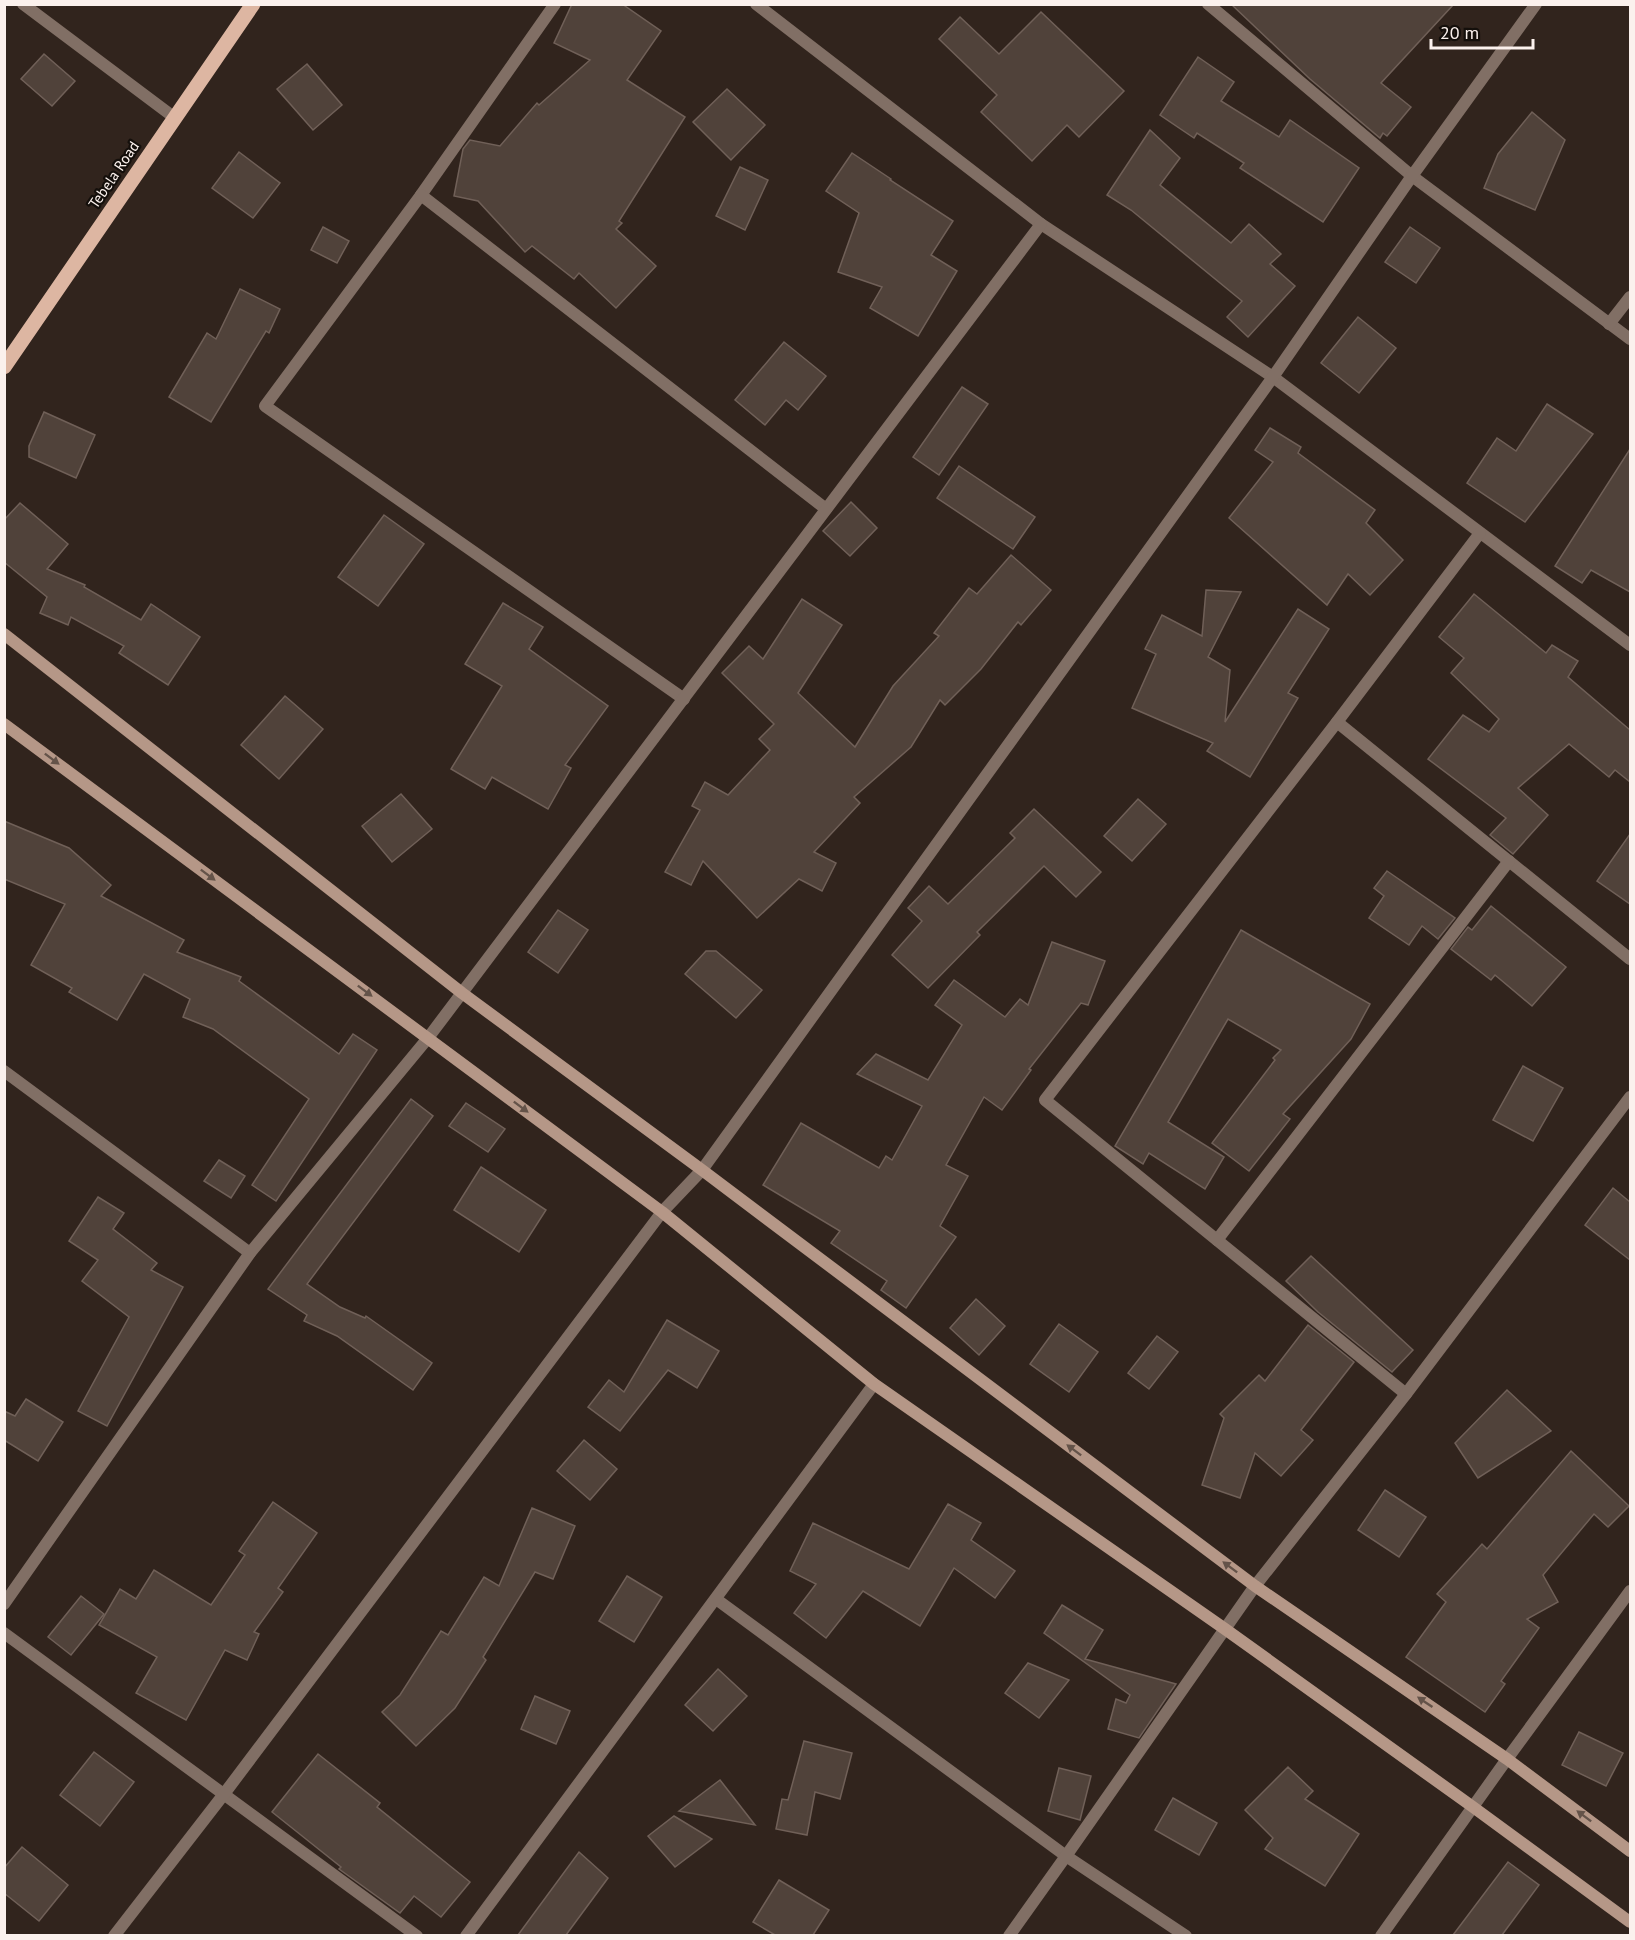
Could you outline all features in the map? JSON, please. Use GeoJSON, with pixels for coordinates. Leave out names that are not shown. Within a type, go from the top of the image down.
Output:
{"type":"FeatureCollection","features":[{"type":"Feature","properties":{"kind":"main road","name":"Tebela Road"},"geometry":{"type":"LineString","coordinates":[[4,366],[253,4]]}},
{"type":"Feature","properties":{"kind":"main road"},"geometry":{"type":"LineString","coordinates":[[4,634],[462,993],[702,1170],[1255,1586],[1507,1759],[1630,1851]]}},
{"type":"Feature","properties":{"kind":"main road"},"geometry":{"type":"LineString","coordinates":[[4,724],[662,1212],[874,1384],[1224,1629],[1630,1922]]}},
{"type":"Feature","properties":{"kind":"street"},"geometry":{"type":"LineString","coordinates":[[23,4],[175,118]]}},
{"type":"Feature","properties":{"kind":"street"},"geometry":{"type":"LineString","coordinates":[[555,4],[421,195],[265,406],[684,699]]}},
{"type":"Feature","properties":{"kind":"street"},"geometry":{"type":"LineString","coordinates":[[756,4],[1041,224],[1273,376],[1630,645]]}},
{"type":"Feature","properties":{"kind":"street"},"geometry":{"type":"LineString","coordinates":[[114,1935],[224,1794],[662,1212],[702,1170],[1273,376],[1536,4]]}},
{"type":"Feature","properties":{"kind":"street"},"geometry":{"type":"LineString","coordinates":[[1214,6],[1412,177],[1630,339]]}},
{"type":"Feature","properties":{"kind":"street"},"geometry":{"type":"LineString","coordinates":[[421,195],[826,509]]}},
{"type":"Feature","properties":{"kind":"street"},"geometry":{"type":"LineString","coordinates":[[4,1604],[250,1253],[428,1038],[1041,224]]}},
{"type":"Feature","properties":{"kind":"street"},"geometry":{"type":"LineString","coordinates":[[1609,324],[1630,297]]}},
{"type":"Feature","properties":{"kind":"street"},"geometry":{"type":"LineString","coordinates":[[1406,1394],[1045,1100],[1337,722],[1480,532]]}},
{"type":"Feature","properties":{"kind":"street"},"geometry":{"type":"LineString","coordinates":[[1337,722],[1630,959]]}},
{"type":"Feature","properties":{"kind":"street"},"geometry":{"type":"LineString","coordinates":[[1217,1240],[1509,861]]}},
{"type":"Feature","properties":{"kind":"street"},"geometry":{"type":"LineString","coordinates":[[4,1071],[250,1253]]}},
{"type":"Feature","properties":{"kind":"street"},"geometry":{"type":"LineString","coordinates":[[1009,1935],[1255,1586],[1406,1394],[1630,1097]]}},
{"type":"Feature","properties":{"kind":"street"},"geometry":{"type":"LineString","coordinates":[[466,1935],[874,1384]]}},
{"type":"Feature","properties":{"kind":"street"},"geometry":{"type":"LineString","coordinates":[[1381,1935],[1630,1591]]}},
{"type":"Feature","properties":{"kind":"street"},"geometry":{"type":"LineString","coordinates":[[716,1599],[1066,1856],[1186,1935]]}},
{"type":"Feature","properties":{"kind":"street"},"geometry":{"type":"LineString","coordinates":[[4,1634],[417,1935]]}},
{"type":"Feature","properties":{"kind":"building"},"geometry":{"type":"Polygon","coordinates":[[[572,4],[622,4],[661,31],[627,80],[685,117],[619,221],[622,223],[616,229],[656,266],[616,308],[579,273],[574,279],[532,246],[525,252],[478,201],[454,196],[463,149],[470,140],[500,146],[537,103],[539,105],[590,60],[554,43],[572,4]]]}},
{"type":"Feature","properties":{"kind":"building"},"geometry":{"type":"Polygon","coordinates":[[[1231,4],[1454,4],[1381,83],[1411,107],[1387,136],[1383,133],[1380,138],[1310,79],[1231,4]]]}},
{"type":"Feature","properties":{"kind":"building"},"geometry":{"type":"Polygon","coordinates":[[[1041,12],[1124,91],[1079,137],[1067,125],[1032,161],[981,112],[997,95],[939,39],[960,17],[999,54],[1041,12]]]}},
{"type":"Feature","properties":{"kind":"building"},"geometry":{"type":"Polygon","coordinates":[[[44,54],[75,81],[52,106],[21,79],[44,54]]]}},
{"type":"Feature","properties":{"kind":"building"},"geometry":{"type":"Polygon","coordinates":[[[1198,57],[1234,82],[1221,101],[1279,137],[1290,120],[1359,168],[1323,222],[1240,168],[1244,163],[1197,133],[1194,138],[1160,115],[1198,57]]]}},
{"type":"Feature","properties":{"kind":"building"},"geometry":{"type":"Polygon","coordinates":[[[307,64],[342,105],[313,130],[277,89],[307,64]]]}},
{"type":"Feature","properties":{"kind":"building"},"geometry":{"type":"Polygon","coordinates":[[[727,89],[765,125],[731,160],[693,122],[727,89]]]}},
{"type":"Feature","properties":{"kind":"building"},"geometry":{"type":"Polygon","coordinates":[[[1532,112],[1565,140],[1535,210],[1484,188],[1498,154],[1532,112]]]}},
{"type":"Feature","properties":{"kind":"building"},"geometry":{"type":"Polygon","coordinates":[[[1150,130],[1180,158],[1160,185],[1231,243],[1249,224],[1281,254],[1270,264],[1295,286],[1248,337],[1227,317],[1242,301],[1131,210],[1107,195],[1150,130]]]}},
{"type":"Feature","properties":{"kind":"building"},"geometry":{"type":"Polygon","coordinates":[[[239,152],[280,183],[253,218],[212,188],[239,152]]]}},
{"type":"Feature","properties":{"kind":"building"},"geometry":{"type":"Polygon","coordinates":[[[852,153],[953,221],[931,255],[957,271],[918,336],[870,308],[882,287],[838,272],[859,213],[826,191],[852,153]]]}},
{"type":"Feature","properties":{"kind":"building"},"geometry":{"type":"Polygon","coordinates":[[[740,167],[768,180],[745,230],[716,216],[740,167]]]}},
{"type":"Feature","properties":{"kind":"building"},"geometry":{"type":"Polygon","coordinates":[[[323,227],[349,241],[337,263],[311,250],[323,227]]]}},
{"type":"Feature","properties":{"kind":"building"},"geometry":{"type":"Polygon","coordinates":[[[1410,227],[1440,248],[1416,283],[1385,262],[1410,227]]]}},
{"type":"Feature","properties":{"kind":"building"},"geometry":{"type":"Polygon","coordinates":[[[240,289],[280,309],[269,333],[266,331],[211,422],[169,397],[207,333],[216,339],[240,289]]]}},
{"type":"Feature","properties":{"kind":"building"},"geometry":{"type":"Polygon","coordinates":[[[1358,317],[1396,348],[1359,393],[1321,363],[1358,317]]]}},
{"type":"Feature","properties":{"kind":"building"},"geometry":{"type":"Polygon","coordinates":[[[784,342],[826,376],[798,410],[786,400],[765,425],[735,400],[784,342]]]}},
{"type":"Feature","properties":{"kind":"building"},"geometry":{"type":"Polygon","coordinates":[[[962,387],[988,404],[939,475],[913,457],[962,387]]]}},
{"type":"Feature","properties":{"kind":"building"},"geometry":{"type":"Polygon","coordinates":[[[1547,404],[1593,434],[1525,522],[1467,483],[1497,438],[1516,451],[1547,404]]]}},
{"type":"Feature","properties":{"kind":"building"},"geometry":{"type":"Polygon","coordinates":[[[44,412],[95,435],[76,478],[29,457],[29,446],[44,412]]]}},
{"type":"Feature","properties":{"kind":"building"},"geometry":{"type":"Polygon","coordinates":[[[1270,428],[1301,447],[1298,453],[1375,510],[1366,523],[1403,560],[1370,595],[1348,574],[1327,605],[1229,518],[1273,462],[1255,450],[1270,428]]]}},
{"type":"Feature","properties":{"kind":"building"},"geometry":{"type":"Polygon","coordinates":[[[1630,449],[1630,592],[1591,570],[1582,583],[1555,566],[1630,449]]]}},
{"type":"Feature","properties":{"kind":"building"},"geometry":{"type":"Polygon","coordinates":[[[959,466],[1035,517],[1013,549],[937,498],[959,466]]]}},
{"type":"Feature","properties":{"kind":"building"},"geometry":{"type":"Polygon","coordinates":[[[851,502],[877,528],[850,556],[823,531],[851,502]]]}},
{"type":"Feature","properties":{"kind":"building"},"geometry":{"type":"Polygon","coordinates":[[[20,503],[68,544],[47,569],[85,585],[84,587],[141,620],[151,604],[200,637],[168,685],[119,653],[124,646],[71,617],[68,625],[40,613],[47,597],[4,562],[4,520],[20,503]]]}},
{"type":"Feature","properties":{"kind":"building"},"geometry":{"type":"Polygon","coordinates":[[[384,515],[424,544],[378,606],[338,577],[384,515]]]}},
{"type":"Feature","properties":{"kind":"building"},"geometry":{"type":"Polygon","coordinates":[[[1011,555],[1051,590],[1021,625],[1018,622],[981,669],[945,705],[940,700],[911,747],[854,797],[860,803],[814,852],[836,863],[822,891],[799,879],[757,918],[703,861],[691,885],[665,872],[700,810],[692,806],[705,782],[728,795],[770,750],[759,739],[774,724],[722,673],[749,646],[763,659],[802,599],[842,625],[798,693],[855,747],[893,686],[939,636],[934,633],[969,588],[977,594],[1011,555]]]}},
{"type":"Feature","properties":{"kind":"building"},"geometry":{"type":"Polygon","coordinates":[[[1206,590],[1241,592],[1208,657],[1230,670],[1225,722],[1298,609],[1329,629],[1288,693],[1298,698],[1250,777],[1207,751],[1213,743],[1132,708],[1156,654],[1145,649],[1162,615],[1202,636],[1206,590]]]}},
{"type":"Feature","properties":{"kind":"building"},"geometry":{"type":"Polygon","coordinates":[[[1474,594],[1546,653],[1552,645],[1578,661],[1568,677],[1630,730],[1630,782],[1615,770],[1609,777],[1569,744],[1518,788],[1548,815],[1513,854],[1490,835],[1506,818],[1428,759],[1463,715],[1489,732],[1499,719],[1451,673],[1464,658],[1439,637],[1474,594]]]}},
{"type":"Feature","properties":{"kind":"building"},"geometry":{"type":"Polygon","coordinates":[[[503,603],[543,627],[529,649],[608,706],[565,765],[571,768],[548,809],[492,777],[485,789],[451,769],[502,686],[465,664],[503,603]]]}},
{"type":"Feature","properties":{"kind":"building"},"geometry":{"type":"Polygon","coordinates":[[[285,696],[323,729],[279,779],[241,745],[285,696]]]}},
{"type":"Feature","properties":{"kind":"building"},"geometry":{"type":"Polygon","coordinates":[[[401,794],[432,829],[392,862],[362,826],[401,794]]]}},
{"type":"Feature","properties":{"kind":"building"},"geometry":{"type":"Polygon","coordinates":[[[1138,799],[1166,824],[1132,861],[1104,836],[1138,799]]]}},
{"type":"Feature","properties":{"kind":"building"},"geometry":{"type":"Polygon","coordinates":[[[1034,809],[1101,872],[1076,897],[1044,866],[977,932],[980,935],[928,988],[892,955],[922,921],[908,908],[929,886],[948,904],[1015,838],[1010,833],[1034,809]]]}},
{"type":"Feature","properties":{"kind":"building"},"geometry":{"type":"Polygon","coordinates":[[[4,821],[69,848],[111,885],[101,896],[184,940],[177,952],[241,977],[239,981],[339,1054],[353,1034],[377,1050],[276,1201],[252,1185],[309,1099],[213,1029],[183,1017],[190,999],[144,974],[117,1020],[69,992],[72,988],[31,965],[65,904],[4,879],[4,821]]]}},
{"type":"Feature","properties":{"kind":"building"},"geometry":{"type":"Polygon","coordinates":[[[1630,834],[1630,904],[1597,881],[1630,834]]]}},
{"type":"Feature","properties":{"kind":"building"},"geometry":{"type":"Polygon","coordinates":[[[1387,871],[1455,918],[1438,939],[1422,926],[1409,945],[1369,918],[1384,896],[1374,888],[1387,871]]]}},
{"type":"Feature","properties":{"kind":"building"},"geometry":{"type":"Polygon","coordinates":[[[1491,906],[1566,967],[1532,1006],[1495,975],[1491,980],[1451,949],[1468,927],[1472,930],[1491,906]]]}},
{"type":"Feature","properties":{"kind":"building"},"geometry":{"type":"Polygon","coordinates":[[[558,910],[588,930],[558,973],[528,952],[558,910]]]}},
{"type":"Feature","properties":{"kind":"building"},"geometry":{"type":"Polygon","coordinates":[[[1241,930],[1370,1004],[1351,1039],[1283,1114],[1290,1119],[1249,1171],[1212,1143],[1281,1050],[1228,1019],[1168,1122],[1224,1157],[1205,1189],[1149,1153],[1143,1164],[1115,1146],[1241,930]]]}},
{"type":"Feature","properties":{"kind":"building"},"geometry":{"type":"Polygon","coordinates":[[[1052,942],[1105,961],[1088,1005],[1081,1003],[1029,1069],[1031,1070],[1002,1110],[984,1097],[946,1165],[968,1176],[940,1226],[956,1237],[906,1308],[881,1290],[887,1281],[831,1243],[840,1231],[763,1185],[801,1123],[879,1168],[886,1156],[892,1160],[922,1106],[857,1074],[876,1054],[928,1080],[962,1025],[935,1005],[954,980],[1005,1017],[1020,999],[1028,1005],[1052,942]]]}},
{"type":"Feature","properties":{"kind":"building"},"geometry":{"type":"Polygon","coordinates":[[[706,951],[716,951],[762,990],[736,1018],[685,974],[706,951]]]}},
{"type":"Feature","properties":{"kind":"building"},"geometry":{"type":"Polygon","coordinates":[[[1523,1066],[1563,1088],[1533,1141],[1493,1120],[1523,1066]]]}},
{"type":"Feature","properties":{"kind":"building"},"geometry":{"type":"Polygon","coordinates":[[[411,1099],[433,1116],[307,1284],[340,1307],[365,1318],[366,1316],[432,1363],[413,1390],[337,1336],[304,1321],[307,1315],[268,1289],[411,1099]]]}},
{"type":"Feature","properties":{"kind":"building"},"geometry":{"type":"Polygon","coordinates":[[[466,1103],[505,1129],[488,1152],[449,1126],[466,1103]]]}},
{"type":"Feature","properties":{"kind":"building"},"geometry":{"type":"Polygon","coordinates":[[[219,1160],[245,1176],[231,1198],[204,1181],[219,1160]]]}},
{"type":"Feature","properties":{"kind":"building"},"geometry":{"type":"Polygon","coordinates":[[[481,1167],[546,1210],[519,1252],[454,1210],[481,1167]]]}},
{"type":"Feature","properties":{"kind":"building"},"geometry":{"type":"Polygon","coordinates":[[[1613,1188],[1630,1202],[1630,1260],[1585,1225],[1613,1188]]]}},
{"type":"Feature","properties":{"kind":"building"},"geometry":{"type":"Polygon","coordinates":[[[98,1197],[124,1213],[113,1229],[157,1263],[151,1270],[183,1287],[107,1426],[78,1411],[129,1317],[82,1281],[98,1260],[69,1241],[98,1197]]]}},
{"type":"Feature","properties":{"kind":"building"},"geometry":{"type":"Polygon","coordinates":[[[1311,1256],[1413,1350],[1392,1372],[1318,1312],[1286,1281],[1311,1256]]]}},
{"type":"Feature","properties":{"kind":"building"},"geometry":{"type":"Polygon","coordinates":[[[976,1299],[1005,1326],[979,1355],[950,1328],[976,1299]]]}},
{"type":"Feature","properties":{"kind":"building"},"geometry":{"type":"Polygon","coordinates":[[[667,1320],[719,1351],[697,1388],[668,1370],[620,1431],[588,1407],[609,1380],[624,1392],[667,1320]]]}},
{"type":"Feature","properties":{"kind":"building"},"geometry":{"type":"Polygon","coordinates":[[[1059,1324],[1098,1352],[1069,1392],[1030,1364],[1059,1324]]]}},
{"type":"Feature","properties":{"kind":"building"},"geometry":{"type":"Polygon","coordinates":[[[1308,1325],[1354,1362],[1301,1430],[1313,1440],[1281,1476],[1255,1453],[1240,1498],[1202,1485],[1224,1418],[1220,1414],[1259,1375],[1265,1381],[1308,1325]]]}},
{"type":"Feature","properties":{"kind":"building"},"geometry":{"type":"Polygon","coordinates":[[[1157,1336],[1178,1352],[1149,1389],[1128,1373],[1157,1336]]]}},
{"type":"Feature","properties":{"kind":"building"},"geometry":{"type":"Polygon","coordinates":[[[1507,1390],[1551,1431],[1478,1478],[1455,1443],[1507,1390]]]}},
{"type":"Feature","properties":{"kind":"building"},"geometry":{"type":"Polygon","coordinates":[[[26,1399],[63,1422],[38,1461],[4,1440],[4,1411],[15,1416],[26,1399]]]}},
{"type":"Feature","properties":{"kind":"building"},"geometry":{"type":"Polygon","coordinates":[[[584,1440],[617,1469],[590,1500],[557,1471],[584,1440]]]}},
{"type":"Feature","properties":{"kind":"building"},"geometry":{"type":"Polygon","coordinates":[[[1571,1451],[1629,1506],[1608,1527],[1594,1514],[1543,1575],[1558,1602],[1527,1619],[1539,1628],[1501,1681],[1505,1684],[1485,1712],[1406,1657],[1446,1602],[1437,1594],[1482,1544],[1487,1549],[1571,1451]]]}},
{"type":"Feature","properties":{"kind":"building"},"geometry":{"type":"Polygon","coordinates":[[[1385,1490],[1426,1517],[1399,1557],[1358,1530],[1385,1490]]]}},
{"type":"Feature","properties":{"kind":"building"},"geometry":{"type":"Polygon","coordinates":[[[273,1502],[317,1533],[278,1588],[283,1592],[254,1632],[259,1634],[247,1660],[225,1650],[186,1720],[136,1693],[157,1657],[99,1625],[120,1589],[136,1599],[154,1570],[211,1605],[245,1555],[239,1551],[273,1502]]]}},
{"type":"Feature","properties":{"kind":"building"},"geometry":{"type":"Polygon","coordinates":[[[948,1504],[981,1523],[971,1540],[1015,1571],[995,1598],[954,1568],[920,1626],[863,1591],[826,1638],[794,1613],[816,1584],[790,1571],[813,1523],[909,1569],[948,1504]]]}},
{"type":"Feature","properties":{"kind":"building"},"geometry":{"type":"Polygon","coordinates":[[[532,1508],[575,1526],[553,1579],[535,1572],[483,1657],[486,1660],[455,1708],[416,1746],[382,1712],[400,1695],[441,1631],[448,1635],[484,1577],[499,1586],[532,1508]]]}},
{"type":"Feature","properties":{"kind":"building"},"geometry":{"type":"Polygon","coordinates":[[[627,1576],[662,1597],[634,1642],[599,1621],[627,1576]]]}},
{"type":"Feature","properties":{"kind":"building"},"geometry":{"type":"Polygon","coordinates":[[[81,1596],[104,1614],[71,1655],[48,1637],[81,1596]]]}},
{"type":"Feature","properties":{"kind":"building"},"geometry":{"type":"Polygon","coordinates":[[[1062,1605],[1103,1630],[1085,1659],[1176,1684],[1139,1738],[1108,1729],[1116,1699],[1126,1703],[1130,1695],[1044,1633],[1062,1605]]]}},
{"type":"Feature","properties":{"kind":"building"},"geometry":{"type":"Polygon","coordinates":[[[1028,1663],[1069,1680],[1039,1718],[1005,1693],[1028,1663]]]}},
{"type":"Feature","properties":{"kind":"building"},"geometry":{"type":"Polygon","coordinates":[[[718,1669],[747,1696],[713,1731],[685,1705],[718,1669]]]}},
{"type":"Feature","properties":{"kind":"building"},"geometry":{"type":"Polygon","coordinates":[[[535,1696],[570,1711],[556,1744],[521,1729],[535,1696]]]}},
{"type":"Feature","properties":{"kind":"building"},"geometry":{"type":"Polygon","coordinates":[[[1579,1732],[1623,1753],[1606,1786],[1562,1765],[1579,1732]]]}},
{"type":"Feature","properties":{"kind":"building"},"geometry":{"type":"Polygon","coordinates":[[[804,1741],[852,1753],[840,1799],[815,1792],[807,1835],[776,1829],[782,1799],[788,1800],[804,1741]]]}},
{"type":"Feature","properties":{"kind":"building"},"geometry":{"type":"Polygon","coordinates":[[[94,1752],[134,1782],[100,1826],[60,1795],[94,1752]]]}},
{"type":"Feature","properties":{"kind":"building"},"geometry":{"type":"Polygon","coordinates":[[[318,1754],[380,1803],[377,1807],[470,1882],[441,1917],[414,1896],[400,1913],[339,1869],[341,1867],[272,1812],[318,1754]]]}},
{"type":"Feature","properties":{"kind":"building"},"geometry":{"type":"Polygon","coordinates":[[[1288,1767],[1313,1791],[1305,1799],[1359,1834],[1325,1886],[1265,1849],[1273,1838],[1245,1810],[1288,1767]]]}},
{"type":"Feature","properties":{"kind":"building"},"geometry":{"type":"Polygon","coordinates":[[[1059,1768],[1091,1776],[1080,1820],[1048,1811],[1059,1768]]]}},
{"type":"Feature","properties":{"kind":"building"},"geometry":{"type":"Polygon","coordinates":[[[720,1780],[755,1825],[679,1811],[720,1780]]]}},
{"type":"Feature","properties":{"kind":"building"},"geometry":{"type":"Polygon","coordinates":[[[1173,1798],[1217,1823],[1199,1855],[1155,1830],[1173,1798]]]}},
{"type":"Feature","properties":{"kind":"building"},"geometry":{"type":"Polygon","coordinates":[[[674,1816],[712,1839],[675,1867],[648,1836],[674,1816]]]}},
{"type":"Feature","properties":{"kind":"building"},"geometry":{"type":"Polygon","coordinates":[[[22,1847],[68,1885],[39,1921],[4,1893],[4,1868],[22,1847]]]}},
{"type":"Feature","properties":{"kind":"building"},"geometry":{"type":"Polygon","coordinates":[[[579,1852],[608,1878],[566,1935],[518,1935],[579,1852]]]}},
{"type":"Feature","properties":{"kind":"building"},"geometry":{"type":"Polygon","coordinates":[[[1508,1862],[1539,1885],[1502,1935],[1453,1935],[1508,1862]]]}},
{"type":"Feature","properties":{"kind":"building"},"geometry":{"type":"Polygon","coordinates":[[[779,1880],[829,1910],[813,1935],[775,1935],[753,1922],[779,1880]]]}}]}
